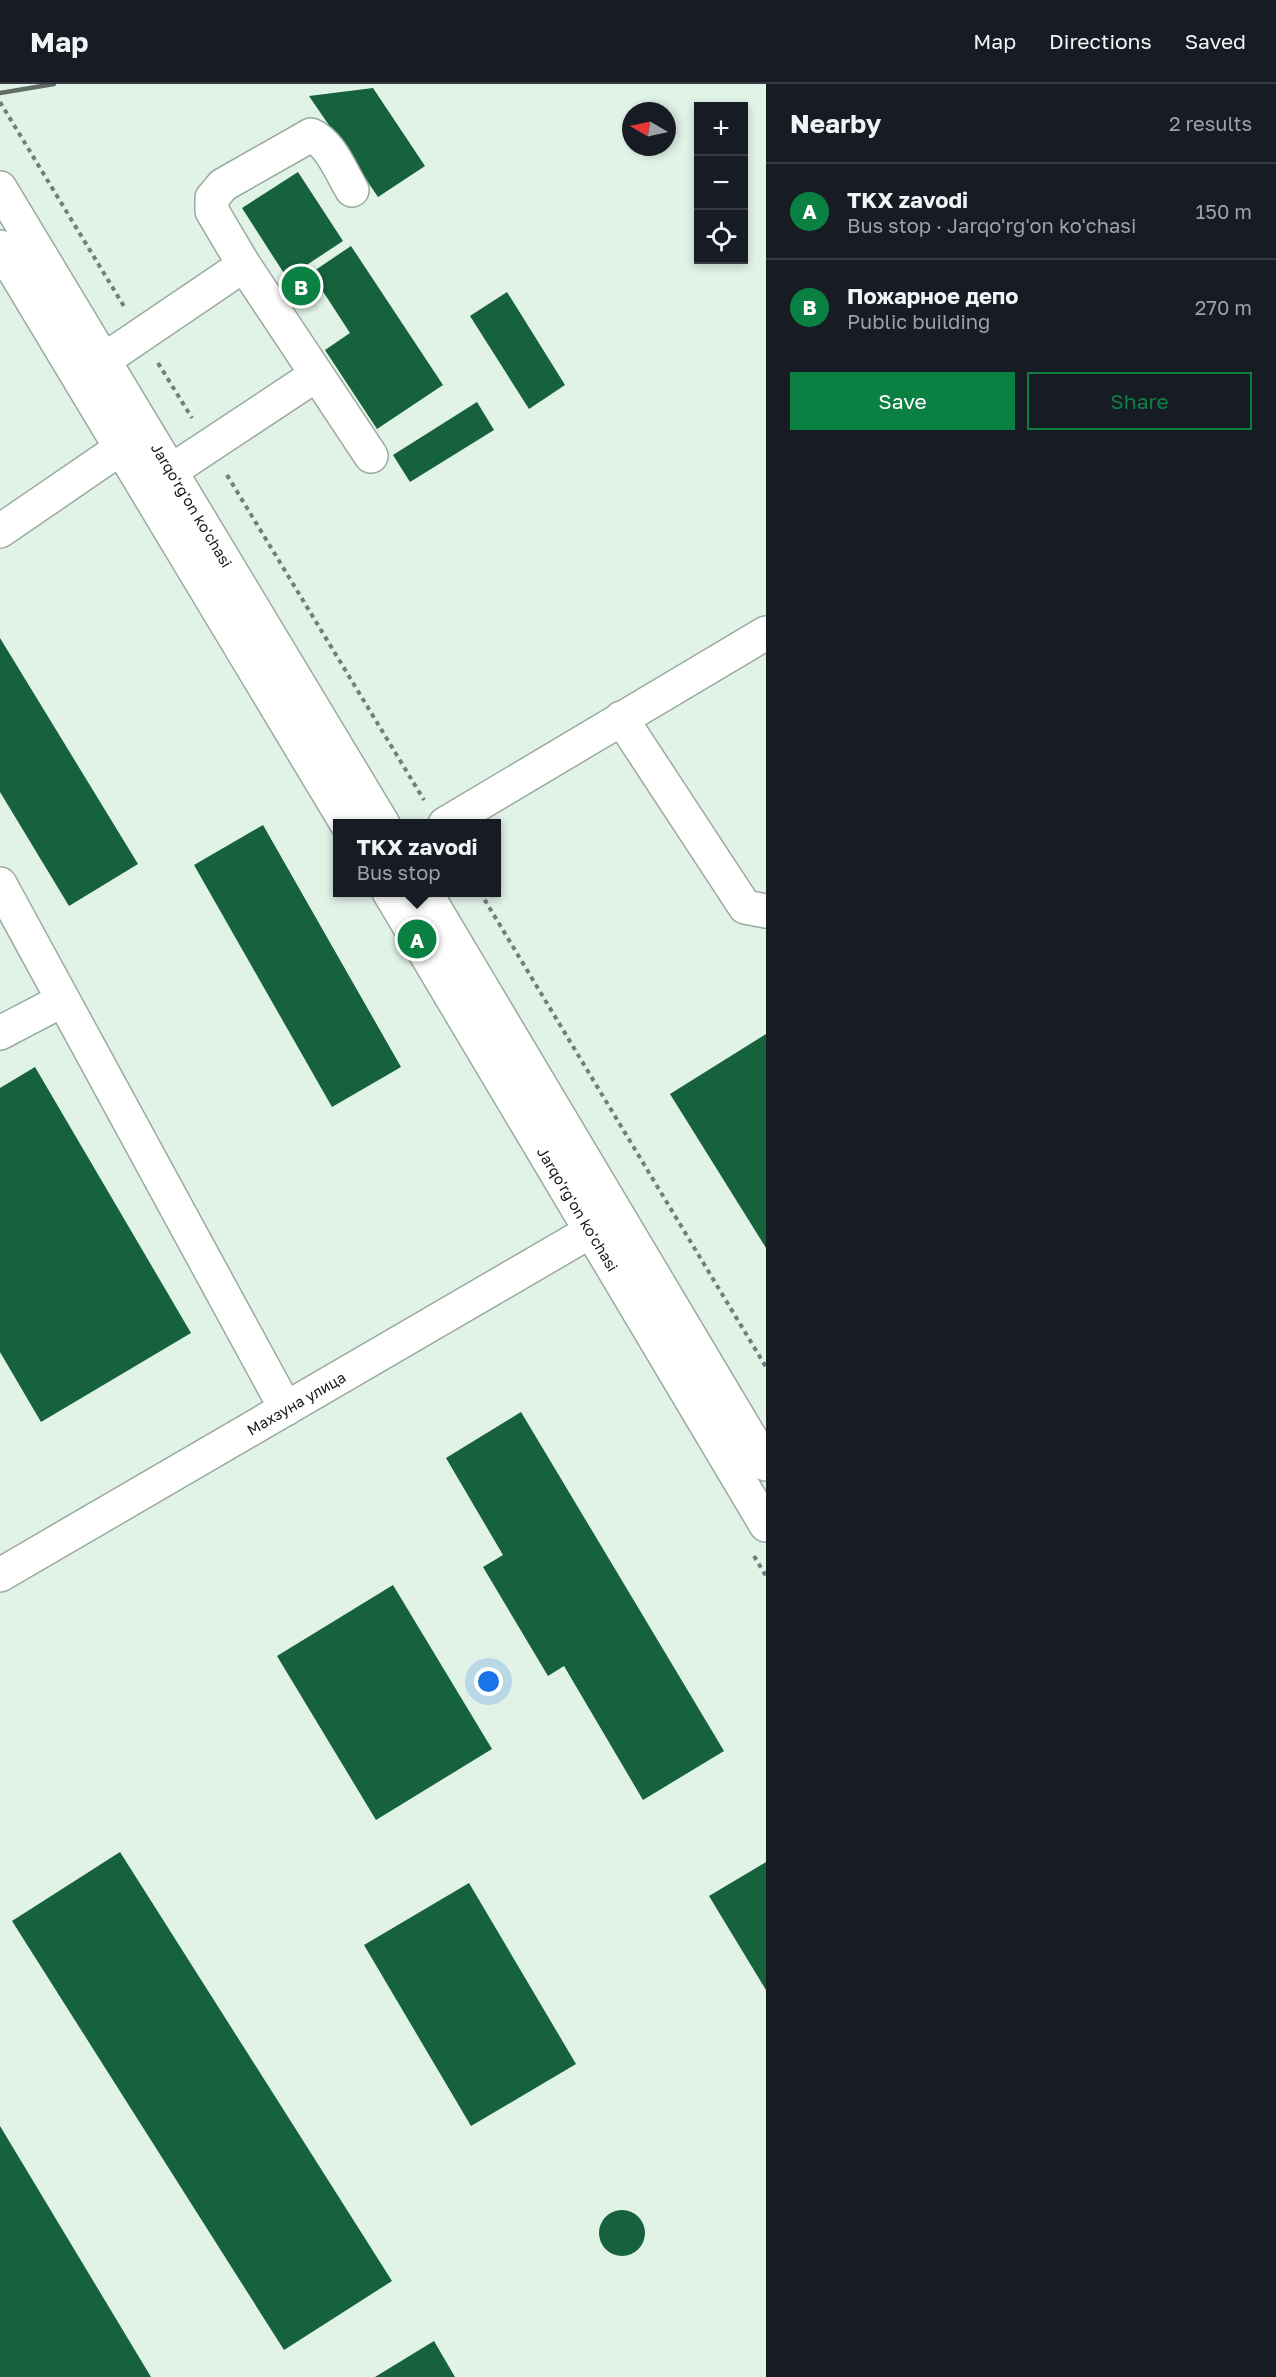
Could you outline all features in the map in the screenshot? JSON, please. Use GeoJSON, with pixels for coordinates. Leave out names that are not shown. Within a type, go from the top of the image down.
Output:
{"type":"FeatureCollection","features":[{"type":"Feature","properties":{"kind":"main road"},"geometry":{"type":"LineString","coordinates":[[352,190],[328,149],[320,139],[311,135],[223,185],[212,198],[212,212],[244,265],[371,456]]}},
{"type":"Feature","properties":{"kind":"main road","name":"Jarqo'rg'on ko'chasi"},"geometry":{"type":"LineString","coordinates":[[0,188],[380,819]]}},
{"type":"Feature","properties":{"kind":"main road","name":"Jarqo'rg'on ko'chasi"},"geometry":{"type":"LineString","coordinates":[[0,247],[344,819]]}},
{"type":"Feature","properties":{"kind":"main road"},"geometry":{"type":"LineString","coordinates":[[104,360],[244,265]]}},
{"type":"Feature","properties":{"kind":"main road"},"geometry":{"type":"LineString","coordinates":[[171,471],[316,375]]}},
{"type":"Feature","properties":{"kind":"main road"},"geometry":{"type":"LineString","coordinates":[[0,531],[121,448]]}},
{"type":"Feature","properties":{"kind":"main road"},"geometry":{"type":"LineString","coordinates":[[453,819],[766,633]]}},
{"type":"Feature","properties":{"kind":"main road"},"geometry":{"type":"LineString","coordinates":[[621,718],[745,908],[766,911]]}},
{"type":"Feature","properties":{"kind":"main road"},"geometry":{"type":"LineString","coordinates":[[0,884],[286,1408]]}},
{"type":"Feature","properties":{"kind":"main road","name":"Jarqo'rg'on ko'chasi"},"geometry":{"type":"LineString","coordinates":[[392,897],[766,1464]]}},
{"type":"Feature","properties":{"kind":"main road","name":"Jarqo'rg'on ko'chasi"},"geometry":{"type":"LineString","coordinates":[[427,897],[605,1223],[766,1525]]}},
{"type":"Feature","properties":{"kind":"main road"},"geometry":{"type":"LineString","coordinates":[[0,1033],[63,1000]]}},
{"type":"Feature","properties":{"kind":"main road","name":"Махзуна улица"},"geometry":{"type":"LineString","coordinates":[[0,1575],[605,1223]]}},
{"type":"Feature","properties":{"kind":"path"},"geometry":{"type":"LineString","coordinates":[[483,897],[766,1367]]}},
{"type":"Feature","properties":{"kind":"building"},"geometry":{"type":"Polygon","coordinates":[[[373,88],[425,166],[378,197],[309,96],[373,88]]]}},
{"type":"Feature","properties":{"kind":"building"},"geometry":{"type":"Polygon","coordinates":[[[298,172],[343,241],[287,278],[242,208],[298,172]]]}},
{"type":"Feature","properties":{"kind":"building"},"geometry":{"type":"Polygon","coordinates":[[[351,246],[443,385],[377,429],[325,350],[350,333],[311,273],[351,246]]]}},
{"type":"Feature","properties":{"kind":"building"},"geometry":{"type":"Polygon","coordinates":[[[507,292],[565,385],[529,409],[470,316],[507,292]]]}},
{"type":"Feature","properties":{"kind":"building"},"geometry":{"type":"Polygon","coordinates":[[[477,402],[494,430],[410,482],[393,455],[477,402]]]}},
{"type":"Feature","properties":{"kind":"building"},"geometry":{"type":"Polygon","coordinates":[[[0,638],[138,864],[69,906],[0,792],[0,638]]]}},
{"type":"Feature","properties":{"kind":"building"},"geometry":{"type":"Polygon","coordinates":[[[263,825],[401,1067],[332,1107],[194,865],[263,825]]]}},
{"type":"Feature","properties":{"kind":"building"},"geometry":{"type":"Polygon","coordinates":[[[766,1034],[766,1248],[670,1094],[766,1034]]]}},
{"type":"Feature","properties":{"kind":"building"},"geometry":{"type":"Polygon","coordinates":[[[35,1067],[191,1333],[41,1422],[0,1352],[0,1088],[35,1067]]]}},
{"type":"Feature","properties":{"kind":"building"},"geometry":{"type":"Polygon","coordinates":[[[521,1412],[724,1751],[643,1800],[564,1666],[548,1676],[483,1567],[503,1555],[446,1458],[521,1412]]]}},
{"type":"Feature","properties":{"kind":"building"},"geometry":{"type":"Polygon","coordinates":[[[393,1585],[492,1749],[376,1820],[277,1656],[393,1585]]]}},
{"type":"Feature","properties":{"kind":"building"},"geometry":{"type":"Polygon","coordinates":[[[120,1852],[392,2281],[284,2350],[12,1921],[120,1852]]]}},
{"type":"Feature","properties":{"kind":"building"},"geometry":{"type":"Polygon","coordinates":[[[766,1862],[766,1990],[709,1896],[766,1862]]]}},
{"type":"Feature","properties":{"kind":"building"},"geometry":{"type":"Polygon","coordinates":[[[469,1883],[576,2064],[471,2126],[364,1945],[469,1883]]]}},
{"type":"Feature","properties":{"kind":"building"},"geometry":{"type":"Polygon","coordinates":[[[0,2126],[151,2377],[0,2377],[0,2126]]]}},
{"type":"Feature","properties":{"kind":"building"},"geometry":{"type":"Polygon","coordinates":[[[622,2210],[631,2211],[639,2216],[644,2224],[644,2242],[639,2250],[631,2255],[622,2256],[613,2255],[605,2250],[600,2242],[599,2233],[600,2224],[605,2216],[613,2211],[622,2210]]]}},
{"type":"Feature","properties":{"kind":"building"},"geometry":{"type":"Polygon","coordinates":[[[434,2341],[455,2377],[375,2377],[434,2341]]]}},
{"type":"Feature","properties":{"kind":"railway"},"geometry":{"type":"LineString","coordinates":[[0,93],[54,84]]}},
{"type":"Feature","properties":{"kind":"place","name":"Пожарное депо"},"geometry":{"type":"Point","coordinates":[301,286]}},
{"type":"Feature","properties":{"kind":"place","name":"TKX zavodi"},"geometry":{"type":"Point","coordinates":[417,939]}}]}
